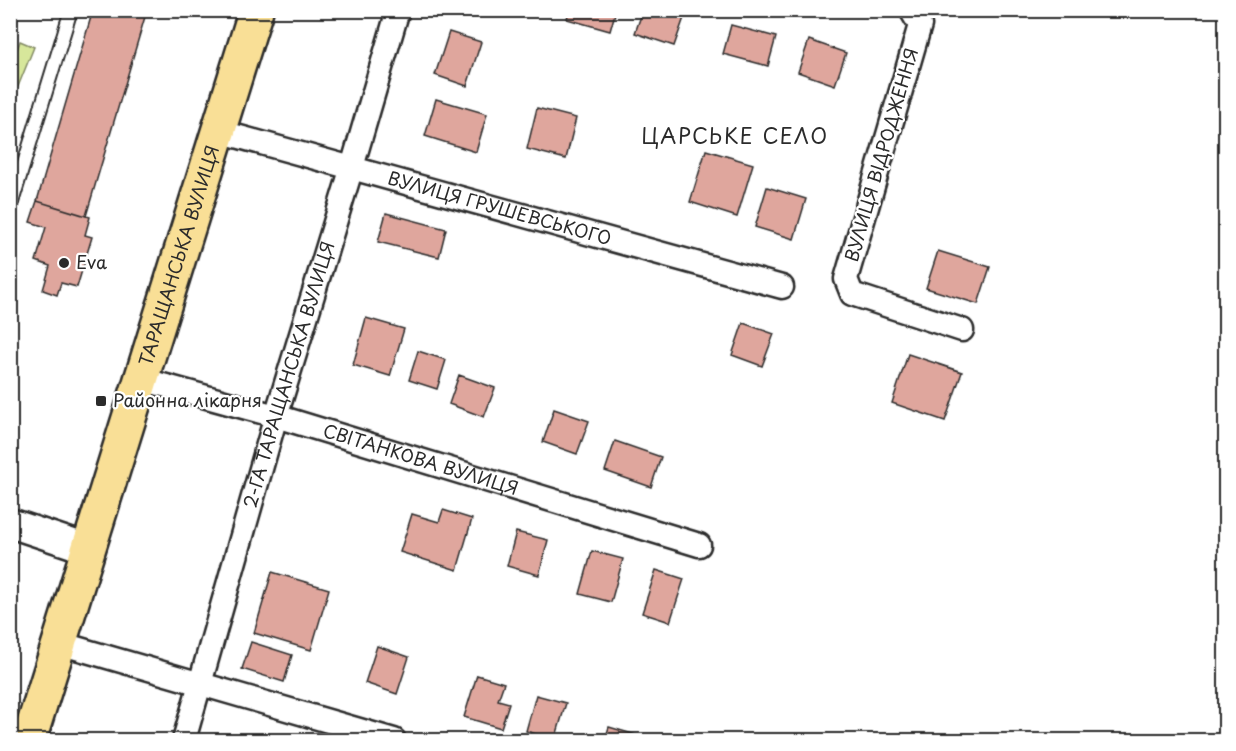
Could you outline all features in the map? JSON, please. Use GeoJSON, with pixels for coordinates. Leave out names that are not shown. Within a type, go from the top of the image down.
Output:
{"type":"FeatureCollection","features":[{"type":"Feature","properties":{"kind":"main road","name":"ТАРАЩАНСЬКА ВУЛИЦЯ"},"geometry":{"type":"LineString","coordinates":[[29,741],[256,10]]}},
{"type":"Feature","properties":{"kind":"street","name":"2-ГА ТАРАЩАНСЬКА ВУЛИЦЯ"},"geometry":{"type":"LineString","coordinates":[[184,741],[276,416],[398,10]]}},
{"type":"Feature","properties":{"kind":"street","name":"ВУЛИЦЯ ВІДРОДЖЕННЯ"},"geometry":{"type":"LineString","coordinates":[[911,10],[920,26],[846,279],[852,294],[962,330]]}},
{"type":"Feature","properties":{"kind":"street","name":"ВУЛИЦЯ ГРУШЕВСЬКОГО"},"geometry":{"type":"LineString","coordinates":[[218,131],[782,287]]}},
{"type":"Feature","properties":{"kind":"street","name":"СВІТАНКОВА ВУЛИЦЯ"},"geometry":{"type":"LineString","coordinates":[[141,378],[276,416],[699,545]]}},
{"type":"Feature","properties":{"kind":"street"},"geometry":{"type":"LineString","coordinates":[[10,523],[88,549]]}},
{"type":"Feature","properties":{"kind":"street"},"geometry":{"type":"LineString","coordinates":[[59,643],[394,741]]}},
{"type":"Feature","properties":{"kind":"lane"},"geometry":{"type":"LineString","coordinates":[[10,209],[71,10]]}},
{"type":"Feature","properties":{"kind":"green space"},"geometry":{"type":"Polygon","coordinates":[[[20,41],[34,47],[13,99],[11,98],[11,66],[20,41]]]}},
{"type":"Feature","properties":{"kind":"building"},"geometry":{"type":"Polygon","coordinates":[[[93,10],[147,10],[86,216],[37,201],[93,10]]]}},
{"type":"Feature","properties":{"kind":"building"},"geometry":{"type":"Polygon","coordinates":[[[569,10],[616,10],[610,31],[567,19],[569,10]]]}},
{"type":"Feature","properties":{"kind":"building"},"geometry":{"type":"Polygon","coordinates":[[[643,10],[686,12],[674,46],[635,33],[643,10]]]}},
{"type":"Feature","properties":{"kind":"building"},"geometry":{"type":"Polygon","coordinates":[[[731,25],[776,37],[768,66],[723,54],[731,25]]]}},
{"type":"Feature","properties":{"kind":"building"},"geometry":{"type":"Polygon","coordinates":[[[449,32],[481,42],[467,86],[435,75],[449,32]]]}},
{"type":"Feature","properties":{"kind":"building"},"geometry":{"type":"Polygon","coordinates":[[[809,40],[846,53],[835,85],[798,72],[809,40]]]}},
{"type":"Feature","properties":{"kind":"building"},"geometry":{"type":"Polygon","coordinates":[[[436,99],[487,114],[476,152],[425,136],[436,99]]]}},
{"type":"Feature","properties":{"kind":"building"},"geometry":{"type":"Polygon","coordinates":[[[537,108],[576,118],[566,159],[527,149],[537,108]]]}},
{"type":"Feature","properties":{"kind":"building"},"geometry":{"type":"Polygon","coordinates":[[[706,150],[753,164],[737,217],[690,202],[706,150]]]}},
{"type":"Feature","properties":{"kind":"building"},"geometry":{"type":"Polygon","coordinates":[[[767,187],[806,199],[794,239],[755,227],[767,187]]]}},
{"type":"Feature","properties":{"kind":"building"},"geometry":{"type":"Polygon","coordinates":[[[37,201],[90,217],[85,235],[92,237],[77,287],[61,283],[57,295],[43,290],[50,266],[36,261],[46,227],[30,222],[37,201]]]}},
{"type":"Feature","properties":{"kind":"building"},"geometry":{"type":"Polygon","coordinates":[[[386,213],[446,229],[439,257],[378,242],[386,213]]]}},
{"type":"Feature","properties":{"kind":"building"},"geometry":{"type":"Polygon","coordinates":[[[938,251],[990,267],[978,304],[926,288],[938,251]]]}},
{"type":"Feature","properties":{"kind":"building"},"geometry":{"type":"Polygon","coordinates":[[[10,296],[17,297],[10,319],[10,296]]]}},
{"type":"Feature","properties":{"kind":"building"},"geometry":{"type":"Polygon","coordinates":[[[366,318],[404,329],[390,376],[353,365],[366,318]]]}},
{"type":"Feature","properties":{"kind":"building"},"geometry":{"type":"Polygon","coordinates":[[[743,323],[774,334],[762,366],[732,355],[743,323]]]}},
{"type":"Feature","properties":{"kind":"building"},"geometry":{"type":"Polygon","coordinates":[[[418,351],[446,360],[437,389],[409,380],[418,351]]]}},
{"type":"Feature","properties":{"kind":"building"},"geometry":{"type":"Polygon","coordinates":[[[908,354],[962,372],[945,421],[892,403],[908,354]]]}},
{"type":"Feature","properties":{"kind":"building"},"geometry":{"type":"Polygon","coordinates":[[[459,375],[495,388],[484,417],[449,404],[459,375]]]}},
{"type":"Feature","properties":{"kind":"building"},"geometry":{"type":"Polygon","coordinates":[[[554,409],[589,421],[577,454],[543,442],[554,409]]]}},
{"type":"Feature","properties":{"kind":"building"},"geometry":{"type":"Polygon","coordinates":[[[615,441],[661,457],[651,487],[605,471],[615,441]]]}},
{"type":"Feature","properties":{"kind":"building"},"geometry":{"type":"Polygon","coordinates":[[[443,510],[472,519],[457,570],[400,552],[412,514],[439,522],[443,510]]]}},
{"type":"Feature","properties":{"kind":"building"},"geometry":{"type":"Polygon","coordinates":[[[516,532],[548,540],[539,575],[507,566],[516,532]]]}},
{"type":"Feature","properties":{"kind":"building"},"geometry":{"type":"Polygon","coordinates":[[[592,551],[623,559],[611,602],[580,594],[592,551]]]}},
{"type":"Feature","properties":{"kind":"building"},"geometry":{"type":"Polygon","coordinates":[[[656,570],[684,579],[670,622],[642,613],[656,570]]]}},
{"type":"Feature","properties":{"kind":"building"},"geometry":{"type":"Polygon","coordinates":[[[272,572],[329,589],[311,650],[254,633],[272,572]]]}},
{"type":"Feature","properties":{"kind":"building"},"geometry":{"type":"Polygon","coordinates":[[[251,642],[292,655],[284,682],[242,669],[251,642]]]}},
{"type":"Feature","properties":{"kind":"building"},"geometry":{"type":"Polygon","coordinates":[[[377,646],[409,657],[397,694],[365,683],[377,646]]]}},
{"type":"Feature","properties":{"kind":"building"},"geometry":{"type":"Polygon","coordinates":[[[477,675],[504,683],[498,700],[509,703],[501,728],[464,717],[477,675]]]}},
{"type":"Feature","properties":{"kind":"building"},"geometry":{"type":"Polygon","coordinates":[[[536,695],[566,703],[555,740],[526,731],[536,695]]]}},
{"type":"Feature","properties":{"kind":"building"},"geometry":{"type":"Polygon","coordinates":[[[609,727],[646,738],[645,740],[605,740],[609,727]]]}},
{"type":"Feature","properties":{"kind":"place","name":"Eva"},"geometry":{"type":"Point","coordinates":[64,263]}},
{"type":"Feature","properties":{"kind":"place","name":"Районна лікарня"},"geometry":{"type":"Point","coordinates":[101,401]}},
{"type":"Feature","properties":{"kind":"district","name":"ЦАРСЬКЕ СЕЛО"},"geometry":{"type":"Point","coordinates":[735,137]}}]}
